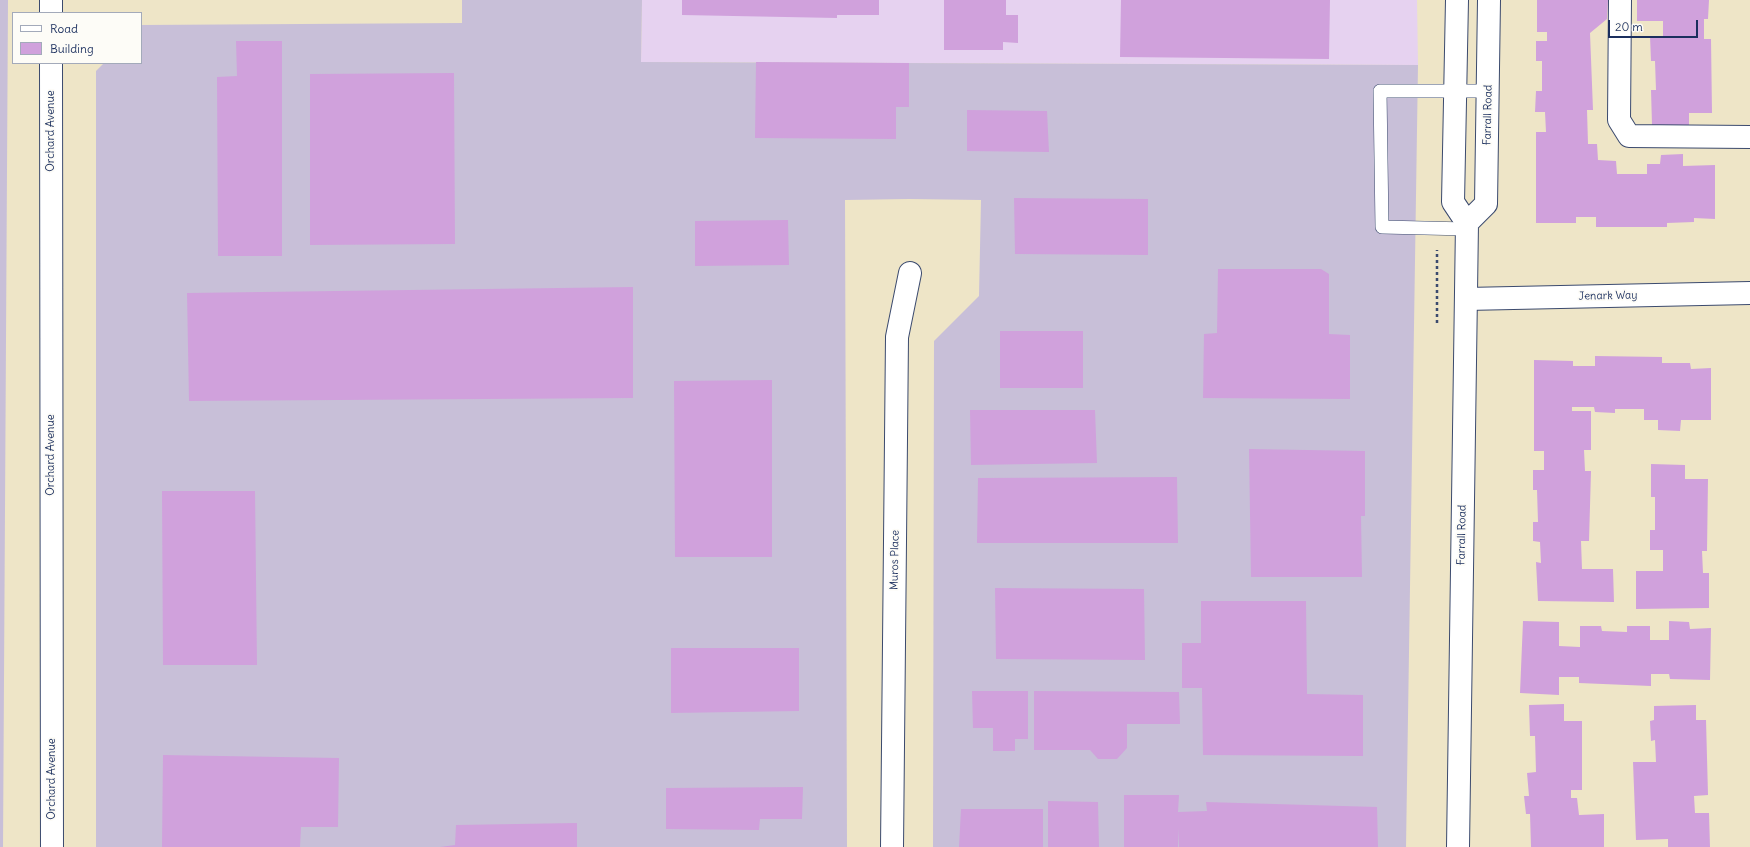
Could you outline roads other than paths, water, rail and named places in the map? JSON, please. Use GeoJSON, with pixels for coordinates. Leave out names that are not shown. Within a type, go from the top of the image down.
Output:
{"type":"FeatureCollection","features":[{"type":"Feature","properties":{"kind":"street"},"geometry":{"type":"LineString","coordinates":[[50,0],[50,12]]}},
{"type":"Feature","properties":{"kind":"street"},"geometry":{"type":"LineString","coordinates":[[1457,0],[1453,202],[1467,226]]}},
{"type":"Feature","properties":{"kind":"street","name":"Farrall Road"},"geometry":{"type":"LineString","coordinates":[[1458,847],[1467,226],[1486,204],[1489,0]]}},
{"type":"Feature","properties":{"kind":"street"},"geometry":{"type":"LineString","coordinates":[[1620,0],[1619,120],[1629,136],[1750,137]]}},
{"type":"Feature","properties":{"kind":"street","name":"Orchard Avenue"},"geometry":{"type":"LineString","coordinates":[[51,64],[52,847]]}},
{"type":"Feature","properties":{"kind":"street","name":"Muros Place"},"geometry":{"type":"LineString","coordinates":[[892,847],[897,338],[910,273]]}},
{"type":"Feature","properties":{"kind":"street","name":"Jenark Way"},"geometry":{"type":"LineString","coordinates":[[1466,299],[1750,293]]}},
{"type":"Feature","properties":{"kind":"lane"},"geometry":{"type":"LineString","coordinates":[[1467,226],[1382,227],[1380,90],[1488,90]]}}]}
